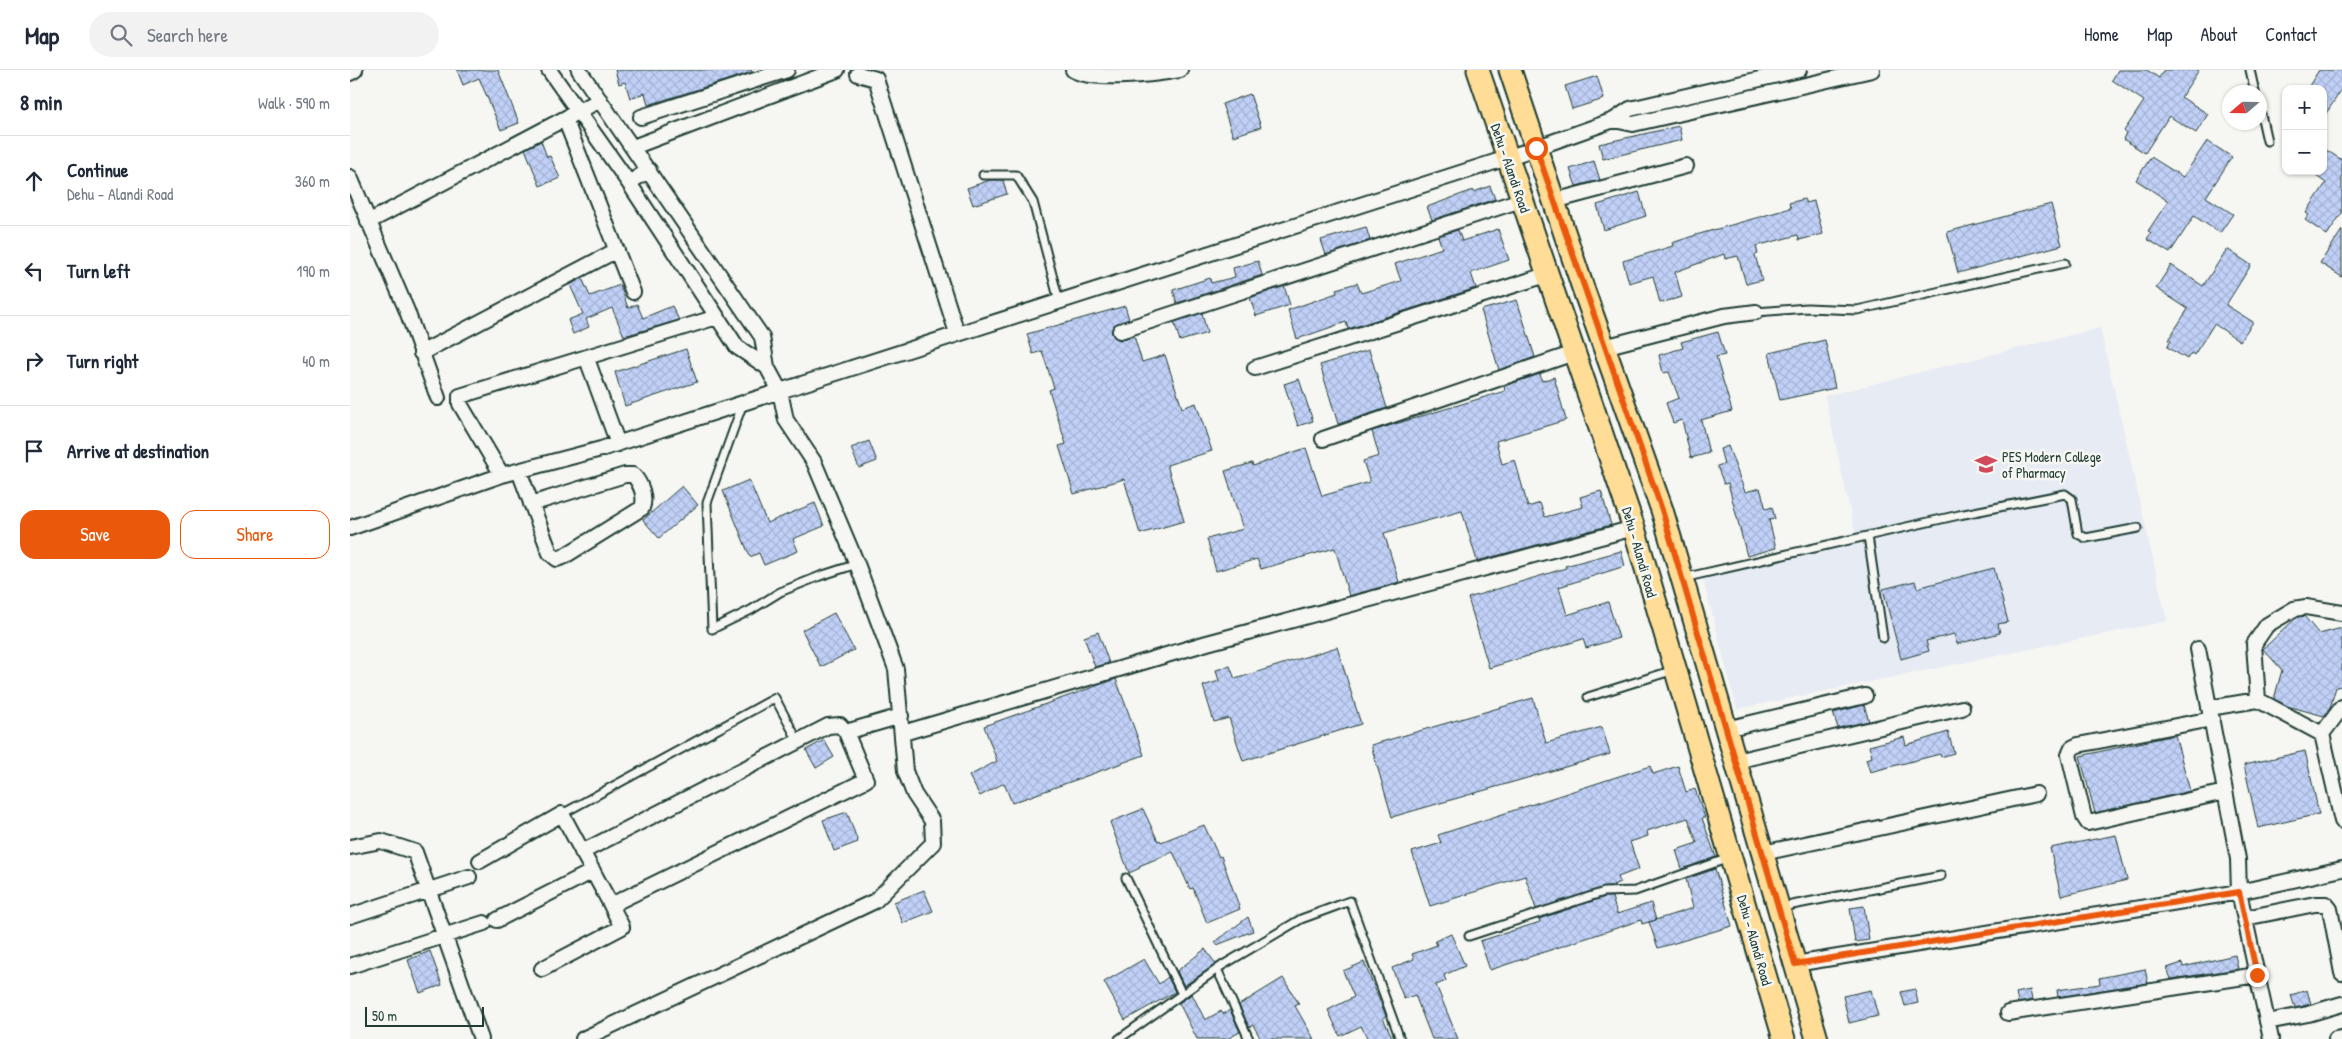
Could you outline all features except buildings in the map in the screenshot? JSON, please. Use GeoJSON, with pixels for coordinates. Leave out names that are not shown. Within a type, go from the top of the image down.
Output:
{"type":"FeatureCollection","features":[{"type":"Feature","properties":{"kind":"main road","name":"Dehu - Alandi Road"},"geometry":{"type":"LineString","coordinates":[[1478,70],[1634,528],[1674,670],[1784,1039]]}},
{"type":"Feature","properties":{"kind":"main road"},"geometry":{"type":"LineString","coordinates":[[1510,70],[1604,347],[1662,510],[1817,1039]]}},
{"type":"Feature","properties":{"kind":"street"},"geometry":{"type":"LineString","coordinates":[[350,73],[355,70]]}},
{"type":"Feature","properties":{"kind":"street"},"geometry":{"type":"LineString","coordinates":[[549,70],[628,183],[737,347],[767,367]]}},
{"type":"Feature","properties":{"kind":"street"},"geometry":{"type":"LineString","coordinates":[[579,70],[762,337],[767,367],[780,391],[786,420],[814,462],[857,564],[896,669],[905,771],[914,794],[932,821],[933,843],[875,901],[583,1039]]}},
{"type":"Feature","properties":{"kind":"street"},"geometry":{"type":"LineString","coordinates":[[641,118],[787,70]]}},
{"type":"Feature","properties":{"kind":"street"},"geometry":{"type":"LineString","coordinates":[[633,147],[837,70]]}},
{"type":"Feature","properties":{"kind":"street"},"geometry":{"type":"LineString","coordinates":[[1073,70],[1080,74],[1097,77],[1180,70]]}},
{"type":"Feature","properties":{"kind":"street"},"geometry":{"type":"LineString","coordinates":[[350,528],[502,475],[618,444],[957,333],[1507,158],[1614,120],[1630,110],[1799,70]]}},
{"type":"Feature","properties":{"kind":"street"},"geometry":{"type":"LineString","coordinates":[[1614,120],[1633,124],[1872,70]]}},
{"type":"Feature","properties":{"kind":"street"},"geometry":{"type":"LineString","coordinates":[[858,74],[876,80],[957,333]]}},
{"type":"Feature","properties":{"kind":"street"},"geometry":{"type":"LineString","coordinates":[[1723,87],[1727,102]]}},
{"type":"Feature","properties":{"kind":"street"},"geometry":{"type":"LineString","coordinates":[[368,222],[600,100]]}},
{"type":"Feature","properties":{"kind":"street"},"geometry":{"type":"LineString","coordinates":[[565,119],[633,292]]}},
{"type":"Feature","properties":{"kind":"street"},"geometry":{"type":"LineString","coordinates":[[1554,201],[1686,166]]}},
{"type":"Feature","properties":{"kind":"street"},"geometry":{"type":"LineString","coordinates":[[628,183],[649,170]]}},
{"type":"Feature","properties":{"kind":"street"},"geometry":{"type":"LineString","coordinates":[[350,178],[407,311],[438,398]]}},
{"type":"Feature","properties":{"kind":"street"},"geometry":{"type":"LineString","coordinates":[[1120,331],[1522,200]]}},
{"type":"Feature","properties":{"kind":"street"},"geometry":{"type":"LineString","coordinates":[[421,353],[617,250]]}},
{"type":"Feature","properties":{"kind":"street"},"geometry":{"type":"LineString","coordinates":[[1255,368],[1546,274]]}},
{"type":"Feature","properties":{"kind":"street"},"geometry":{"type":"LineString","coordinates":[[1604,347],[1724,316],[1756,312]]}},
{"type":"Feature","properties":{"kind":"street"},"geometry":{"type":"LineString","coordinates":[[502,475],[460,404],[460,396],[717,317]]}},
{"type":"Feature","properties":{"kind":"street"},"geometry":{"type":"LineString","coordinates":[[1323,439],[1574,353]]}},
{"type":"Feature","properties":{"kind":"street"},"geometry":{"type":"LineString","coordinates":[[587,358],[618,444]]}},
{"type":"Feature","properties":{"kind":"street"},"geometry":{"type":"LineString","coordinates":[[518,471],[550,554],[557,559],[642,508],[644,502],[638,480],[633,475],[625,475],[531,504]]}},
{"type":"Feature","properties":{"kind":"street"},"geometry":{"type":"LineString","coordinates":[[903,732],[1207,643],[1634,528]]}},
{"type":"Feature","properties":{"kind":"street"},"geometry":{"type":"LineString","coordinates":[[2258,700],[2254,644],[2267,625],[2294,609],[2306,607],[2342,613]]}},
{"type":"Feature","properties":{"kind":"street"},"geometry":{"type":"LineString","coordinates":[[2198,650],[2238,859],[2239,892],[2271,1039]]}},
{"type":"Feature","properties":{"kind":"street"},"geometry":{"type":"LineString","coordinates":[[1726,729],[1865,696]]}},
{"type":"Feature","properties":{"kind":"street"},"geometry":{"type":"LineString","coordinates":[[2225,792],[2088,823],[2084,817],[2069,755],[2072,748],[2078,745],[2210,714],[2258,700],[2322,734],[2339,788],[2342,820]]}},
{"type":"Feature","properties":{"kind":"street"},"geometry":{"type":"LineString","coordinates":[[2322,734],[2342,707]]}},
{"type":"Feature","properties":{"kind":"street"},"geometry":{"type":"LineString","coordinates":[[1736,761],[1962,708]]}},
{"type":"Feature","properties":{"kind":"street"},"geometry":{"type":"LineString","coordinates":[[846,732],[901,716]]}},
{"type":"Feature","properties":{"kind":"street"},"geometry":{"type":"LineString","coordinates":[[582,852],[828,726],[840,725],[846,732],[866,780],[611,905]]}},
{"type":"Feature","properties":{"kind":"street"},"geometry":{"type":"LineString","coordinates":[[1763,853],[2036,794]]}},
{"type":"Feature","properties":{"kind":"street"},"geometry":{"type":"LineString","coordinates":[[480,860],[562,814],[622,927],[542,969]]}},
{"type":"Feature","properties":{"kind":"street"},"geometry":{"type":"LineString","coordinates":[[350,847],[381,841],[415,852],[481,1039]]}},
{"type":"Feature","properties":{"kind":"street"},"geometry":{"type":"LineString","coordinates":[[1795,964],[2239,892],[2342,869]]}},
{"type":"Feature","properties":{"kind":"street"},"geometry":{"type":"LineString","coordinates":[[350,966],[491,921],[593,871]]}},
{"type":"Feature","properties":{"kind":"street"},"geometry":{"type":"LineString","coordinates":[[350,916],[469,877]]}},
{"type":"Feature","properties":{"kind":"street"},"geometry":{"type":"LineString","coordinates":[[2245,918],[2315,904],[2326,904],[2330,909],[2340,947],[2342,973]]}},
{"type":"Feature","properties":{"kind":"street"},"geometry":{"type":"LineString","coordinates":[[2008,1013],[2257,975]]}},
{"type":"Feature","properties":{"kind":"street"},"geometry":{"type":"LineString","coordinates":[[2267,1022],[2341,1006]]}},
{"type":"Feature","properties":{"kind":"street"},"geometry":{"type":"LineString","coordinates":[[2336,1039],[2342,1038]]}},
{"type":"Feature","properties":{"kind":"lane"},"geometry":{"type":"LineString","coordinates":[[2250,70],[2253,85]]}},
{"type":"Feature","properties":{"kind":"lane"},"geometry":{"type":"LineString","coordinates":[[2265,130],[2268,141]]}},
{"type":"Feature","properties":{"kind":"lane"},"geometry":{"type":"LineString","coordinates":[[983,175],[1016,174],[1032,202],[1059,301]]}},
{"type":"Feature","properties":{"kind":"lane"},"geometry":{"type":"LineString","coordinates":[[1756,312],[1807,308],[1857,310],[2065,263]]}},
{"type":"Feature","properties":{"kind":"lane"},"geometry":{"type":"LineString","coordinates":[[743,402],[707,502],[712,629],[751,610],[780,592],[857,564]]}},
{"type":"Feature","properties":{"kind":"lane"},"geometry":{"type":"LineString","coordinates":[[1682,578],[1959,515],[2065,494],[2072,499],[2078,534],[2086,538],[2138,528]]}},
{"type":"Feature","properties":{"kind":"lane"},"geometry":{"type":"LineString","coordinates":[[1868,536],[1883,638]]}},
{"type":"Feature","properties":{"kind":"lane"},"geometry":{"type":"LineString","coordinates":[[1588,697],[1674,670]]}},
{"type":"Feature","properties":{"kind":"lane"},"geometry":{"type":"LineString","coordinates":[[562,814],[776,698],[798,741]]}},
{"type":"Feature","properties":{"kind":"lane"},"geometry":{"type":"LineString","coordinates":[[1470,936],[1604,892],[1635,891],[1731,857]]}},
{"type":"Feature","properties":{"kind":"lane"},"geometry":{"type":"LineString","coordinates":[[1779,907],[1941,876]]}},
{"type":"Feature","properties":{"kind":"lane"},"geometry":{"type":"LineString","coordinates":[[1126,878],[1182,994]]}},
{"type":"Feature","properties":{"kind":"lane"},"geometry":{"type":"LineString","coordinates":[[1119,1039],[1217,969],[1300,919],[1350,901],[1400,1039]]}},
{"type":"Feature","properties":{"kind":"lane"},"geometry":{"type":"LineString","coordinates":[[1217,969],[1249,1039]]}},
{"type":"Feature","properties":{"kind":"shaded area","name":"PES Modern College of Pharmacy"},"geometry":{"type":"Polygon","coordinates":[[[2100,328],[2167,621],[1737,709],[1701,571],[1855,532],[1825,396],[2100,328]]]}},
{"type":"Feature","properties":{"kind":"place","name":"PES Modern College of Pharmacy"},"geometry":{"type":"Point","coordinates":[1986,464]}},
{"type":"Feature","properties":{"kind":"route"},"geometry":{"type":"LineString","coordinates":[[1536,148],[1583,288],[1662,510],[1795,964],[2239,892],[2257,975]]}}]}
